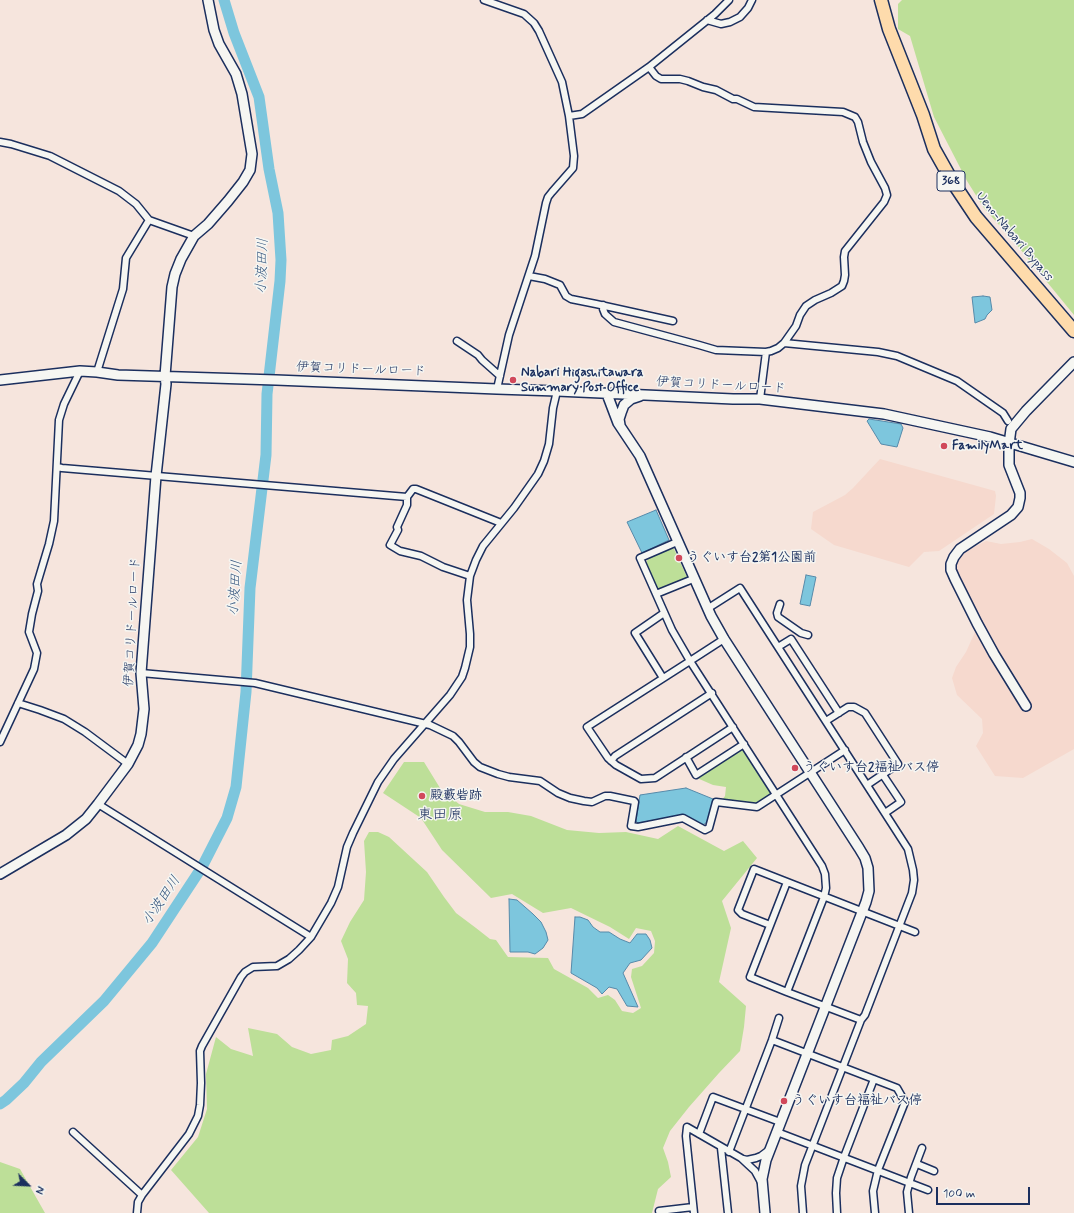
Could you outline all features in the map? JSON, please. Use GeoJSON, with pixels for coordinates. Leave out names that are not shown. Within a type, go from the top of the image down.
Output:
{"type":"FeatureCollection","features":[{"type":"Feature","properties":{"kind":"highway","name":"Ueno-Nabari Bypass"},"geometry":{"type":"LineString","coordinates":[[881,0],[889,29],[923,115],[934,149],[952,181],[976,217],[1074,331]]}},
{"type":"Feature","properties":{"kind":"street"},"geometry":{"type":"LineString","coordinates":[[0,380],[80,371],[165,376],[172,287],[175,274],[194,236],[208,224],[228,202],[243,182],[250,170],[252,154],[242,94],[236,74],[219,44],[214,30],[208,0]]}},
{"type":"Feature","properties":{"kind":"street"},"geometry":{"type":"LineString","coordinates":[[484,0],[524,14],[534,23],[562,82],[569,116],[574,156],[573,168],[548,197],[546,203],[535,256],[508,335],[497,390]]}},
{"type":"Feature","properties":{"kind":"street"},"geometry":{"type":"LineString","coordinates":[[569,116],[582,114],[649,67],[715,14],[729,0]]}},
{"type":"Feature","properties":{"kind":"street"},"geometry":{"type":"LineString","coordinates":[[707,20],[721,24],[730,22],[740,17],[748,8],[752,0]]}},
{"type":"Feature","properties":{"kind":"street"},"geometry":{"type":"LineString","coordinates":[[603,305],[603,309],[608,317],[614,322],[716,350],[766,352],[778,348],[784,343],[796,326],[800,315],[806,306],[842,286],[845,275],[845,251],[884,202],[887,195],[885,188],[871,162],[855,117],[843,112],[754,107],[733,99],[716,90],[688,81],[661,78],[656,76],[649,67]]}},
{"type":"Feature","properties":{"kind":"street"},"geometry":{"type":"LineString","coordinates":[[0,142],[50,156],[119,191],[136,204],[149,220],[194,236]]}},
{"type":"Feature","properties":{"kind":"street"},"geometry":{"type":"LineString","coordinates":[[97,372],[123,290],[126,258],[149,220]]}},
{"type":"Feature","properties":{"kind":"street"},"geometry":{"type":"LineString","coordinates":[[529,276],[545,279],[560,285],[566,296],[571,299],[673,321]]}},
{"type":"Feature","properties":{"kind":"street"},"geometry":{"type":"LineString","coordinates":[[457,340],[478,355],[500,376]]}},
{"type":"Feature","properties":{"kind":"street"},"geometry":{"type":"LineString","coordinates":[[784,343],[878,352],[897,356],[957,381],[1003,413],[1008,421]]}},
{"type":"Feature","properties":{"kind":"street"},"geometry":{"type":"LineString","coordinates":[[760,399],[766,352]]}},
{"type":"Feature","properties":{"kind":"street"},"geometry":{"type":"LineString","coordinates":[[1026,706],[991,648],[955,579],[952,570],[952,560],[960,549],[1011,515],[1018,507],[1020,493],[1009,465],[1011,430],[1019,419],[1074,362]]}},
{"type":"Feature","properties":{"kind":"street"},"geometry":{"type":"LineString","coordinates":[[0,742],[34,669],[37,653],[29,632],[38,591],[38,584],[53,528],[59,420],[64,404],[80,371]]}},
{"type":"Feature","properties":{"kind":"street","name":"伊賀コリドールロード"},"geometry":{"type":"LineString","coordinates":[[0,874],[66,836],[86,819],[128,764],[138,746],[144,708],[140,673],[156,476],[166,384],[165,376],[760,399],[884,414],[990,437],[1074,462]]}},
{"type":"Feature","properties":{"kind":"street"},"geometry":{"type":"LineString","coordinates":[[137,1213],[138,1202],[142,1195],[193,1129],[200,1105],[200,1051],[241,977],[252,967],[277,966],[289,960],[310,937],[331,902],[338,887],[352,832],[378,782],[394,760],[459,683],[465,668],[470,647],[467,605],[470,576],[479,552],[534,481],[544,461],[549,444],[553,408],[557,391]]}},
{"type":"Feature","properties":{"kind":"street"},"geometry":{"type":"LineString","coordinates":[[607,394],[616,419],[640,456],[707,609],[724,639],[865,858],[869,891],[780,1122],[764,1168],[762,1179],[765,1213]]}},
{"type":"Feature","properties":{"kind":"street"},"geometry":{"type":"LineString","coordinates":[[621,427],[619,419],[624,405],[631,399],[642,395]]}},
{"type":"Feature","properties":{"kind":"street"},"geometry":{"type":"LineString","coordinates":[[57,467],[407,497]]}},
{"type":"Feature","properties":{"kind":"street"},"geometry":{"type":"LineString","coordinates":[[470,576],[443,567],[421,556],[400,551],[390,545],[398,530],[397,527],[407,505],[407,497],[413,489],[416,489],[501,523]]}},
{"type":"Feature","properties":{"kind":"street"},"geometry":{"type":"LineString","coordinates":[[677,542],[640,558],[664,613],[690,661],[712,693],[824,870],[826,882],[824,897],[787,992]]}},
{"type":"Feature","properties":{"kind":"street"},"geometry":{"type":"LineString","coordinates":[[656,594],[693,579]]}},
{"type":"Feature","properties":{"kind":"street"},"geometry":{"type":"LineString","coordinates":[[707,609],[740,588],[908,849],[913,870],[914,880],[912,893],[900,926],[812,1145],[803,1174],[801,1199],[803,1213]]}},
{"type":"Feature","properties":{"kind":"street"},"geometry":{"type":"LineString","coordinates":[[778,647],[791,638],[805,634],[778,617],[777,613],[780,604]]}},
{"type":"Feature","properties":{"kind":"street"},"geometry":{"type":"LineString","coordinates":[[663,678],[635,633],[664,613]]}},
{"type":"Feature","properties":{"kind":"street"},"geometry":{"type":"LineString","coordinates":[[791,638],[839,712]]}},
{"type":"Feature","properties":{"kind":"street"},"geometry":{"type":"LineString","coordinates":[[724,639],[587,727],[605,755],[611,761],[641,779],[655,778],[733,727]]}},
{"type":"Feature","properties":{"kind":"street"},"geometry":{"type":"LineString","coordinates":[[140,673],[255,684],[430,725],[453,736],[477,764],[498,774],[540,781],[558,793],[570,798],[584,801],[592,802],[604,796],[634,801],[631,826],[683,818],[705,830],[709,828],[716,802],[757,807],[845,750]]}},
{"type":"Feature","properties":{"kind":"street"},"geometry":{"type":"LineString","coordinates":[[611,761],[615,756],[712,693]]}},
{"type":"Feature","properties":{"kind":"street"},"geometry":{"type":"LineString","coordinates":[[18,703],[64,719],[85,732],[128,764]]}},
{"type":"Feature","properties":{"kind":"street"},"geometry":{"type":"LineString","coordinates":[[826,721],[848,707],[854,707],[865,712],[898,764],[867,785]]}},
{"type":"Feature","properties":{"kind":"street"},"geometry":{"type":"LineString","coordinates":[[686,758],[696,775],[744,744]]}},
{"type":"Feature","properties":{"kind":"street"},"geometry":{"type":"LineString","coordinates":[[883,775],[901,802],[885,813]]}},
{"type":"Feature","properties":{"kind":"street"},"geometry":{"type":"LineString","coordinates":[[98,804],[310,937]]}},
{"type":"Feature","properties":{"kind":"street"},"geometry":{"type":"LineString","coordinates":[[770,925],[742,914],[738,910],[754,869],[915,932]]}},
{"type":"Feature","properties":{"kind":"street"},"geometry":{"type":"LineString","coordinates":[[787,882],[750,977],[861,1020]]}},
{"type":"Feature","properties":{"kind":"street"},"geometry":{"type":"LineString","coordinates":[[729,1152],[779,1018]]}},
{"type":"Feature","properties":{"kind":"street"},"geometry":{"type":"LineString","coordinates":[[772,1040],[807,1052],[898,1088],[905,1102],[878,1170],[873,1191],[875,1213]]}},
{"type":"Feature","properties":{"kind":"street"},"geometry":{"type":"LineString","coordinates":[[837,1213],[837,1178],[874,1078]]}},
{"type":"Feature","properties":{"kind":"street"},"geometry":{"type":"LineString","coordinates":[[699,1134],[714,1097],[780,1122]]}},
{"type":"Feature","properties":{"kind":"street"},"geometry":{"type":"LineString","coordinates":[[659,1211],[694,1210],[686,1136],[687,1127],[729,1152],[747,1160],[765,1154],[770,1149]]}},
{"type":"Feature","properties":{"kind":"street"},"geometry":{"type":"LineString","coordinates":[[73,1132],[142,1195]]}},
{"type":"Feature","properties":{"kind":"street"},"geometry":{"type":"LineString","coordinates":[[777,1132],[928,1190]]}},
{"type":"Feature","properties":{"kind":"street"},"geometry":{"type":"LineString","coordinates":[[722,1148],[728,1213]]}},
{"type":"Feature","properties":{"kind":"street"},"geometry":{"type":"LineString","coordinates":[[909,1213],[907,1197],[910,1182],[922,1148]]}},
{"type":"Feature","properties":{"kind":"street"},"geometry":{"type":"LineString","coordinates":[[741,1158],[755,1171],[763,1186]]}},
{"type":"Feature","properties":{"kind":"street"},"geometry":{"type":"LineString","coordinates":[[917,1164],[934,1172]]}},
{"type":"Feature","properties":{"kind":"shaded area"},"geometry":{"type":"Polygon","coordinates":[[[880,459],[995,491],[996,496],[994,514],[939,551],[924,552],[909,567],[834,545],[811,529],[813,512],[845,495],[880,459]]]}},
{"type":"Feature","properties":{"kind":"shaded area"},"geometry":{"type":"Polygon","coordinates":[[[1032,539],[1049,549],[1067,563],[1074,576],[1074,749],[1023,778],[995,776],[976,746],[983,733],[982,719],[957,695],[952,678],[956,667],[966,652],[979,623],[959,585],[955,567],[958,560],[966,551],[986,541],[1001,544],[1032,539]]]}},
{"type":"Feature","properties":{"kind":"green space"},"geometry":{"type":"Polygon","coordinates":[[[902,0],[1074,0],[1074,315],[1016,244],[984,208],[967,181],[934,117],[910,36],[898,29],[898,4],[902,0]]]}},
{"type":"Feature","properties":{"kind":"green space"},"geometry":{"type":"Polygon","coordinates":[[[671,548],[674,549],[687,577],[686,579],[660,591],[657,589],[646,563],[648,559],[671,548]]]}},
{"type":"Feature","properties":{"kind":"green space"},"geometry":{"type":"Polygon","coordinates":[[[740,749],[744,750],[771,790],[770,795],[756,804],[722,800],[725,796],[726,787],[713,785],[697,778],[740,749]]]}},
{"type":"Feature","properties":{"kind":"green space"},"geometry":{"type":"Polygon","coordinates":[[[404,762],[424,762],[440,788],[459,804],[485,812],[508,812],[531,816],[567,830],[599,833],[626,832],[658,839],[678,826],[724,851],[743,841],[757,858],[722,901],[731,928],[719,982],[746,1006],[740,1051],[689,1107],[670,1131],[663,1148],[671,1177],[658,1189],[652,1213],[209,1213],[171,1170],[198,1137],[207,1109],[206,1074],[216,1037],[231,1049],[253,1056],[248,1028],[277,1034],[292,1047],[311,1054],[331,1050],[332,1040],[348,1036],[366,1024],[368,1006],[357,1005],[356,993],[347,983],[348,959],[341,941],[350,922],[364,900],[366,872],[364,841],[369,832],[378,832],[389,837],[427,872],[456,913],[490,939],[496,940],[508,957],[548,958],[554,969],[588,988],[598,998],[608,995],[615,1000],[622,1011],[633,1013],[641,1008],[631,977],[632,969],[642,966],[654,953],[655,941],[651,931],[636,928],[629,939],[610,927],[571,908],[543,913],[512,894],[491,898],[442,850],[421,818],[383,793],[404,762]]]}},
{"type":"Feature","properties":{"kind":"green space"},"geometry":{"type":"Polygon","coordinates":[[[0,1162],[20,1169],[45,1213],[0,1213],[0,1162]]]}},
{"type":"Feature","properties":{"kind":"water"},"geometry":{"type":"Polygon","coordinates":[[[972,297],[990,297],[992,310],[985,319],[975,323],[972,297]]]}},
{"type":"Feature","properties":{"kind":"water"},"geometry":{"type":"Polygon","coordinates":[[[869,419],[901,424],[903,428],[897,447],[881,444],[867,421],[869,419]]]}},
{"type":"Feature","properties":{"kind":"water"},"geometry":{"type":"Polygon","coordinates":[[[656,510],[669,540],[642,553],[627,522],[656,510]]]}},
{"type":"Feature","properties":{"kind":"water"},"geometry":{"type":"Polygon","coordinates":[[[806,575],[816,577],[810,606],[800,604],[806,575]]]}},
{"type":"Feature","properties":{"kind":"water"},"geometry":{"type":"Polygon","coordinates":[[[686,788],[713,799],[707,822],[703,825],[683,815],[638,823],[636,821],[640,795],[686,788]]]}},
{"type":"Feature","properties":{"kind":"water"},"geometry":{"type":"Polygon","coordinates":[[[509,899],[517,900],[533,914],[541,922],[546,932],[548,940],[543,948],[535,954],[528,952],[510,952],[509,899]]]}},
{"type":"Feature","properties":{"kind":"water"},"geometry":{"type":"Polygon","coordinates":[[[575,917],[588,920],[593,927],[600,932],[609,932],[630,943],[637,934],[646,934],[650,940],[652,948],[641,960],[630,963],[623,973],[638,1007],[627,1006],[617,989],[609,987],[602,994],[597,988],[571,973],[575,917]]]}},
{"type":"Feature","properties":{"kind":"waterway","name":"小波田川"},"geometry":{"type":"LineString","coordinates":[[0,1104],[24,1083],[41,1062],[104,1001],[152,943],[202,867],[227,818],[236,787],[246,692],[250,588],[266,455],[267,394],[281,260],[278,213],[269,169],[259,97],[234,33],[224,0]]}},
{"type":"Feature","properties":{"kind":"place","name":"Nabari Higashitawara Summary Post Office"},"geometry":{"type":"Point","coordinates":[513,380]}},
{"type":"Feature","properties":{"kind":"place","name":"FamilyMart"},"geometry":{"type":"Point","coordinates":[944,446]}},
{"type":"Feature","properties":{"kind":"place","name":"うぐいす台2第1公園前"},"geometry":{"type":"Point","coordinates":[679,558]}},
{"type":"Feature","properties":{"kind":"place","name":"うぐいす台2福祉バス停"},"geometry":{"type":"Point","coordinates":[795,768]}},
{"type":"Feature","properties":{"kind":"place","name":"殿藪砦跡"},"geometry":{"type":"Point","coordinates":[422,796]}},
{"type":"Feature","properties":{"kind":"place","name":"うぐいす台福祉バス停"},"geometry":{"type":"Point","coordinates":[784,1101]}},
{"type":"Feature","properties":{"kind":"district","name":"東田原"},"geometry":{"type":"Point","coordinates":[440,816]}}]}
